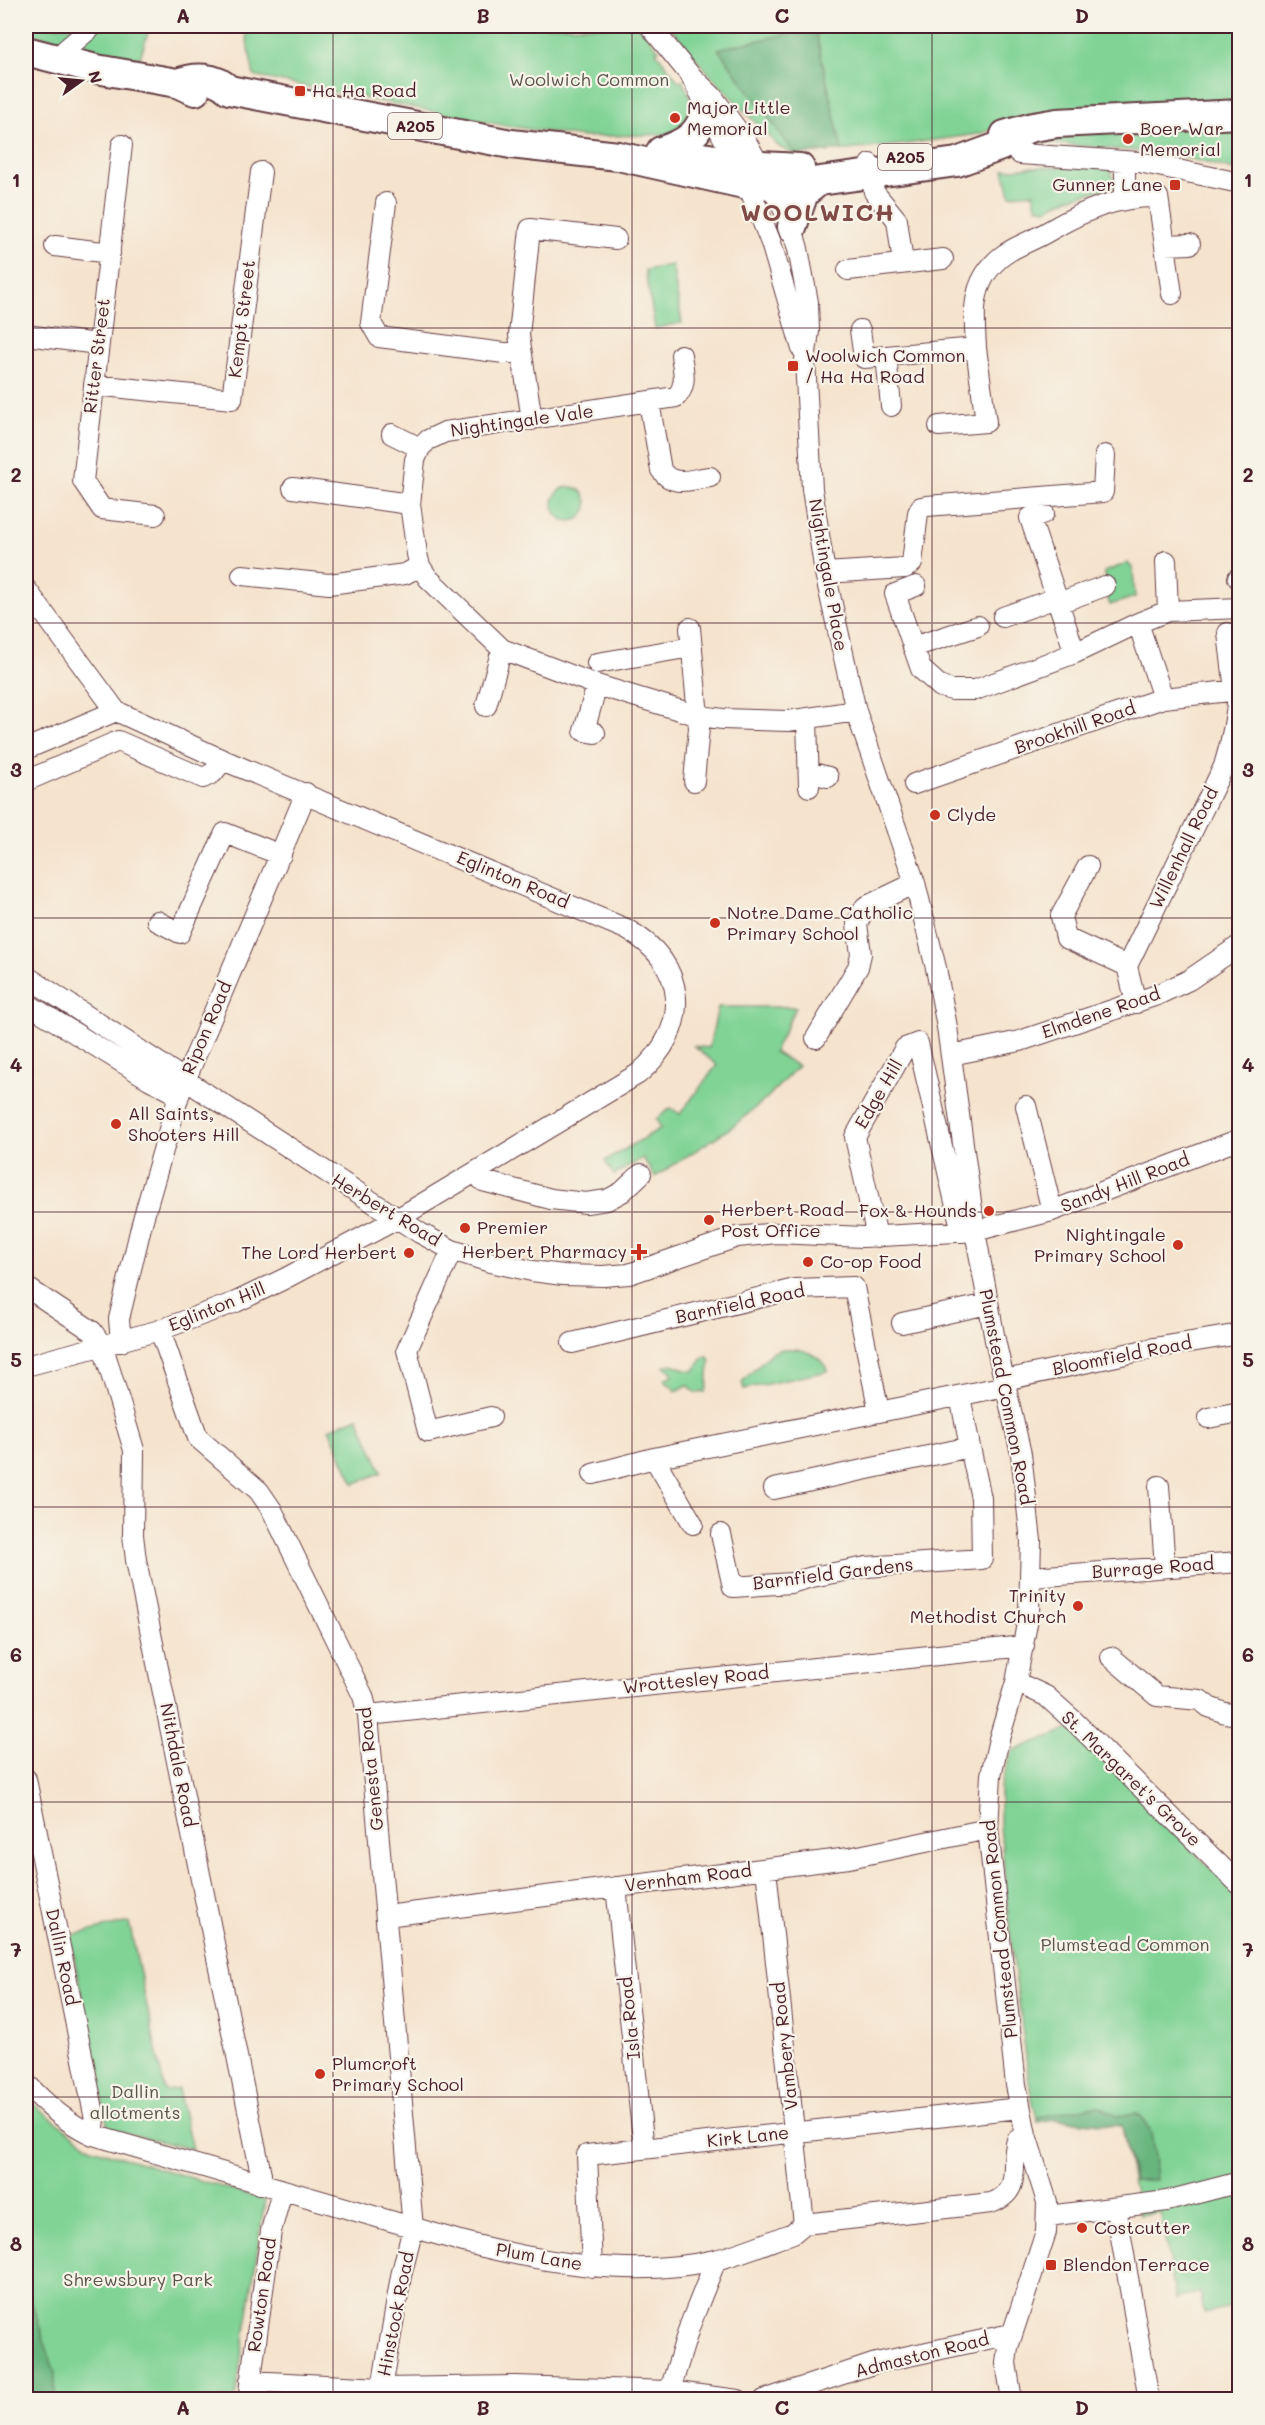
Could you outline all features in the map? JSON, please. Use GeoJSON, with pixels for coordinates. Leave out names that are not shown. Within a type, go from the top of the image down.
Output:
{"type":"FeatureCollection","features":[{"type":"Feature","properties":{"kind":"highway","name":"A205"},"geometry":{"type":"LineString","coordinates":[[26,51],[119,74],[177,83],[190,91],[219,95],[229,90],[511,144],[618,156],[680,171],[754,174],[819,181],[952,151],[1057,123],[1239,114]]}},
{"type":"Feature","properties":{"kind":"highway"},"geometry":{"type":"LineString","coordinates":[[661,151],[677,146],[696,133],[701,126],[706,108]]}},
{"type":"Feature","properties":{"kind":"highway","name":"A205"},"geometry":{"type":"LineString","coordinates":[[618,156],[661,151],[754,174],[804,168],[871,168]]}},
{"type":"Feature","properties":{"kind":"highway"},"geometry":{"type":"LineString","coordinates":[[792,227],[801,199],[819,181]]}},
{"type":"Feature","properties":{"kind":"street"},"geometry":{"type":"LineString","coordinates":[[63,61],[64,50],[93,26]]}},
{"type":"Feature","properties":{"kind":"street"},"geometry":{"type":"LineString","coordinates":[[650,26],[691,76],[712,96],[743,136],[754,174]]}},
{"type":"Feature","properties":{"kind":"street"},"geometry":{"type":"LineString","coordinates":[[691,76],[706,108],[754,174]]}},
{"type":"Feature","properties":{"kind":"street"},"geometry":{"type":"LineString","coordinates":[[1012,136],[1020,154],[1125,161],[1239,183]]}},
{"type":"Feature","properties":{"kind":"street","name":"Ritter Street"},"geometry":{"type":"LineString","coordinates":[[122,145],[84,481],[102,509],[155,515]]}},
{"type":"Feature","properties":{"kind":"street"},"geometry":{"type":"LineString","coordinates":[[1125,161],[1125,198]]}},
{"type":"Feature","properties":{"kind":"street"},"geometry":{"type":"LineString","coordinates":[[871,168],[874,192],[897,219],[903,263]]}},
{"type":"Feature","properties":{"kind":"street","name":"Kempt Street"},"geometry":{"type":"LineString","coordinates":[[94,385],[231,399],[261,172]]}},
{"type":"Feature","properties":{"kind":"street","name":"Nightingale Place"},"geometry":{"type":"LineString","coordinates":[[754,174],[792,227],[808,302],[809,331],[805,360],[812,489],[825,573],[856,711],[882,784]]}},
{"type":"Feature","properties":{"kind":"street","name":"Nightingale Place"},"geometry":{"type":"LineString","coordinates":[[754,174],[771,243],[805,360]]}},
{"type":"Feature","properties":{"kind":"street"},"geometry":{"type":"LineString","coordinates":[[939,426],[991,421],[976,348],[976,298],[985,275],[1002,254],[1097,206],[1125,198],[1158,197],[1172,294]]}},
{"type":"Feature","properties":{"kind":"street"},"geometry":{"type":"LineString","coordinates":[[386,203],[371,323],[379,337],[504,353],[521,353]]}},
{"type":"Feature","properties":{"kind":"street"},"geometry":{"type":"LineString","coordinates":[[532,420],[519,335],[530,229],[616,239]]}},
{"type":"Feature","properties":{"kind":"street"},"geometry":{"type":"LineString","coordinates":[[1165,246],[1190,244]]}},
{"type":"Feature","properties":{"kind":"street"},"geometry":{"type":"LineString","coordinates":[[55,246],[110,253]]}},
{"type":"Feature","properties":{"kind":"street"},"geometry":{"type":"LineString","coordinates":[[848,270],[943,259]]}},
{"type":"Feature","properties":{"kind":"street"},"geometry":{"type":"LineString","coordinates":[[860,330],[864,358],[976,348]]}},
{"type":"Feature","properties":{"kind":"street"},"geometry":{"type":"LineString","coordinates":[[26,335],[98,344]]}},
{"type":"Feature","properties":{"kind":"street","name":"Nightingale Vale"},"geometry":{"type":"LineString","coordinates":[[420,448],[428,440],[446,432],[676,397],[682,391],[684,379],[681,355]]}},
{"type":"Feature","properties":{"kind":"street"},"geometry":{"type":"LineString","coordinates":[[886,356],[891,406]]}},
{"type":"Feature","properties":{"kind":"street"},"geometry":{"type":"LineString","coordinates":[[649,402],[662,470],[667,478],[674,482],[710,477]]}},
{"type":"Feature","properties":{"kind":"street"},"geometry":{"type":"LineString","coordinates":[[392,434],[420,448],[415,460],[410,504],[420,566],[438,588],[502,649],[597,685],[699,716],[745,720],[807,719],[856,711]]}},
{"type":"Feature","properties":{"kind":"street"},"geometry":{"type":"LineString","coordinates":[[825,573],[905,568],[912,563],[918,513],[921,507],[1103,492],[1105,455]]}},
{"type":"Feature","properties":{"kind":"street"},"geometry":{"type":"LineString","coordinates":[[293,488],[410,504]]}},
{"type":"Feature","properties":{"kind":"street"},"geometry":{"type":"LineString","coordinates":[[1030,518],[1075,653]]}},
{"type":"Feature","properties":{"kind":"street"},"geometry":{"type":"LineString","coordinates":[[1166,561],[1168,611]]}},
{"type":"Feature","properties":{"kind":"street"},"geometry":{"type":"LineString","coordinates":[[242,575],[329,584],[405,574],[420,566]]}},
{"type":"Feature","properties":{"kind":"street"},"geometry":{"type":"LineString","coordinates":[[916,586],[895,594],[921,669],[941,687],[964,691],[975,690],[1075,653],[1168,611],[1239,608]]}},
{"type":"Feature","properties":{"kind":"street"},"geometry":{"type":"LineString","coordinates":[[1003,617],[1105,586]]}},
{"type":"Feature","properties":{"kind":"street","name":"Eglinton Road"},"geometry":{"type":"LineString","coordinates":[[26,589],[116,711],[223,760],[627,928],[653,947],[669,971],[675,987],[675,1016],[664,1046],[651,1063],[625,1082],[397,1219]]}},
{"type":"Feature","properties":{"kind":"street"},"geometry":{"type":"LineString","coordinates":[[1138,623],[1163,698]]}},
{"type":"Feature","properties":{"kind":"street"},"geometry":{"type":"LineString","coordinates":[[913,647],[978,626]]}},
{"type":"Feature","properties":{"kind":"street"},"geometry":{"type":"LineString","coordinates":[[690,628],[699,716],[694,781]]}},
{"type":"Feature","properties":{"kind":"street","name":"Willenhall Road"},"geometry":{"type":"LineString","coordinates":[[1127,966],[1224,766],[1234,735],[1238,712],[1237,690],[1228,633]]}},
{"type":"Feature","properties":{"kind":"street"},"geometry":{"type":"LineString","coordinates":[[597,663],[692,648]]}},
{"type":"Feature","properties":{"kind":"street"},"geometry":{"type":"LineString","coordinates":[[486,706],[502,649]]}},
{"type":"Feature","properties":{"kind":"street"},"geometry":{"type":"LineString","coordinates":[[595,733],[584,731],[597,685]]}},
{"type":"Feature","properties":{"kind":"street","name":"Brookhill Road"},"geometry":{"type":"LineString","coordinates":[[914,784],[1163,698],[1237,690]]}},
{"type":"Feature","properties":{"kind":"street"},"geometry":{"type":"LineString","coordinates":[[26,749],[116,711]]}},
{"type":"Feature","properties":{"kind":"street"},"geometry":{"type":"LineString","coordinates":[[807,719],[815,779]]}},
{"type":"Feature","properties":{"kind":"street"},"geometry":{"type":"LineString","coordinates":[[26,781],[118,741],[203,778],[213,773],[223,760]]}},
{"type":"Feature","properties":{"kind":"street","name":"Plumstead Common Road"},"geometry":{"type":"LineString","coordinates":[[882,784],[915,883],[936,968],[951,1055],[968,1231],[1006,1383],[1021,1454],[1028,1502],[1032,1577],[1029,1613],[1016,1683],[991,1775],[988,1829],[1020,2108],[1047,2202],[1048,2216],[1046,2232],[1011,2334],[1006,2363],[1011,2400]]}},
{"type":"Feature","properties":{"kind":"street","name":"Ripon Road"},"geometry":{"type":"LineString","coordinates":[[112,1344],[142,1223],[182,1088],[306,793]]}},
{"type":"Feature","properties":{"kind":"street"},"geometry":{"type":"LineString","coordinates":[[157,921],[180,933],[225,833],[280,855]]}},
{"type":"Feature","properties":{"kind":"street"},"geometry":{"type":"LineString","coordinates":[[1088,866],[1061,916],[1066,938],[1127,966],[1136,1003]]}},
{"type":"Feature","properties":{"kind":"street"},"geometry":{"type":"LineString","coordinates":[[816,1038],[858,967],[861,954],[857,924],[865,907],[915,883]]}},
{"type":"Feature","properties":{"kind":"street","name":"Elmdene Road"},"geometry":{"type":"LineString","coordinates":[[951,1055],[1020,1041],[1136,1003],[1189,980],[1239,945]]}},
{"type":"Feature","properties":{"kind":"street","name":"Herbert Road"},"geometry":{"type":"LineString","coordinates":[[26,976],[182,1088],[397,1219],[452,1250],[490,1262],[563,1275],[603,1276],[646,1270],[737,1237],[777,1233],[877,1237],[968,1231]]}},
{"type":"Feature","properties":{"kind":"street","name":"Herbert Road"},"geometry":{"type":"LineString","coordinates":[[26,1003],[149,1079],[182,1088]]}},
{"type":"Feature","properties":{"kind":"street","name":"Edge Hill"},"geometry":{"type":"LineString","coordinates":[[877,1237],[855,1137],[905,1048],[918,1043],[957,1210],[968,1231]]}},
{"type":"Feature","properties":{"kind":"street"},"geometry":{"type":"LineString","coordinates":[[1026,1106],[1052,1211]]}},
{"type":"Feature","properties":{"kind":"street","name":"Sandy Hill Road"},"geometry":{"type":"LineString","coordinates":[[968,1231],[1052,1211],[1239,1139]]}},
{"type":"Feature","properties":{"kind":"street"},"geometry":{"type":"LineString","coordinates":[[475,1172],[483,1181],[551,1199],[586,1203],[607,1200],[622,1192],[641,1174]]}},
{"type":"Feature","properties":{"kind":"street","name":"Eglinton Hill"},"geometry":{"type":"LineString","coordinates":[[26,1366],[160,1330],[236,1302],[397,1219]]}},
{"type":"Feature","properties":{"kind":"street"},"geometry":{"type":"LineString","coordinates":[[452,1250],[407,1350],[428,1432],[491,1417]]}},
{"type":"Feature","properties":{"kind":"street"},"geometry":{"type":"LineString","coordinates":[[26,1287],[112,1344]]}},
{"type":"Feature","properties":{"kind":"street","name":"Barnfield Road"},"geometry":{"type":"LineString","coordinates":[[572,1343],[795,1289],[854,1287],[879,1412]]}},
{"type":"Feature","properties":{"kind":"street"},"geometry":{"type":"LineString","coordinates":[[902,1323],[988,1304]]}},
{"type":"Feature","properties":{"kind":"street","name":"Genesta Road"},"geometry":{"type":"LineString","coordinates":[[160,1330],[198,1438],[258,1491],[272,1510],[363,1696],[368,1715],[413,2228]]}},
{"type":"Feature","properties":{"kind":"street","name":"Bloomfield Road"},"geometry":{"type":"LineString","coordinates":[[1006,1383],[1154,1348],[1239,1334]]}},
{"type":"Feature","properties":{"kind":"street","name":"Nithdale Road"},"geometry":{"type":"LineString","coordinates":[[112,1344],[134,1450],[133,1535],[136,1560],[261,2174],[259,2184]]}},
{"type":"Feature","properties":{"kind":"street"},"geometry":{"type":"LineString","coordinates":[[593,1474],[654,1458],[960,1396],[1006,1383]]}},
{"type":"Feature","properties":{"kind":"street","name":"Barnfield Gardens"},"geometry":{"type":"LineString","coordinates":[[721,1534],[733,1587],[791,1583],[866,1567],[981,1559],[981,1498],[960,1396]]}},
{"type":"Feature","properties":{"kind":"street"},"geometry":{"type":"LineString","coordinates":[[1208,1418],[1239,1412]]}},
{"type":"Feature","properties":{"kind":"street"},"geometry":{"type":"LineString","coordinates":[[774,1489],[970,1447]]}},
{"type":"Feature","properties":{"kind":"street"},"geometry":{"type":"LineString","coordinates":[[654,1458],[693,1524]]}},
{"type":"Feature","properties":{"kind":"street"},"geometry":{"type":"LineString","coordinates":[[1159,1486],[1166,1567]]}},
{"type":"Feature","properties":{"kind":"street","name":"Burrage Road"},"geometry":{"type":"LineString","coordinates":[[1032,1577],[1239,1562]]}},
{"type":"Feature","properties":{"kind":"street","name":"Wrottesley Road"},"geometry":{"type":"LineString","coordinates":[[368,1715],[1024,1646]]}},
{"type":"Feature","properties":{"kind":"street"},"geometry":{"type":"LineString","coordinates":[[1111,1657],[1157,1696],[1200,1700],[1209,1707],[1239,1715]]}},
{"type":"Feature","properties":{"kind":"street","name":"St. Margaret's Grove"},"geometry":{"type":"LineString","coordinates":[[1016,1683],[1046,1696],[1075,1722],[1239,1885]]}},
{"type":"Feature","properties":{"kind":"street","name":"Dallin Road"},"geometry":{"type":"LineString","coordinates":[[26,1779],[95,2119],[93,2135]]}},
{"type":"Feature","properties":{"kind":"street","name":"Vernham Road"},"geometry":{"type":"LineString","coordinates":[[386,1916],[849,1858],[988,1829]]}},
{"type":"Feature","properties":{"kind":"street","name":"Vambery Road"},"geometry":{"type":"LineString","coordinates":[[766,1869],[804,2224]]}},
{"type":"Feature","properties":{"kind":"street","name":"Isla Road"},"geometry":{"type":"LineString","coordinates":[[616,1887],[644,2148]]}},
{"type":"Feature","properties":{"kind":"street","name":"Plum Lane"},"geometry":{"type":"LineString","coordinates":[[26,2083],[62,2117],[93,2135],[282,2191],[521,2257],[592,2267],[670,2267],[716,2260],[793,2233],[804,2224],[979,2205],[1002,2199],[1007,2195],[1013,2182],[1014,2150],[1017,2140],[1026,2135]]}},
{"type":"Feature","properties":{"kind":"street","name":"Kirk Lane"},"geometry":{"type":"LineString","coordinates":[[592,2267],[587,2155],[1020,2108]]}},
{"type":"Feature","properties":{"kind":"street"},"geometry":{"type":"LineString","coordinates":[[1048,2216],[1167,2201],[1239,2182]]}},
{"type":"Feature","properties":{"kind":"street","name":"Rowton Road"},"geometry":{"type":"LineString","coordinates":[[249,2390],[271,2231],[282,2191]]}},
{"type":"Feature","properties":{"kind":"street"},"geometry":{"type":"LineString","coordinates":[[1116,2208],[1149,2400]]}},
{"type":"Feature","properties":{"kind":"street","name":"Hinstock Road"},"geometry":{"type":"LineString","coordinates":[[381,2394],[401,2276],[413,2228]]}},
{"type":"Feature","properties":{"kind":"street"},"geometry":{"type":"LineString","coordinates":[[668,2395],[701,2293],[716,2260]]}},
{"type":"Feature","properties":{"kind":"street","name":"Admaston Road"},"geometry":{"type":"LineString","coordinates":[[764,2400],[876,2363],[1011,2334]]}},
{"type":"Feature","properties":{"kind":"street"},"geometry":{"type":"LineString","coordinates":[[249,2390],[381,2394],[668,2395],[738,2400]]}},
{"type":"Feature","properties":{"kind":"green space"},"geometry":{"type":"Polygon","coordinates":[[[26,26],[150,26],[140,58],[113,56],[81,43],[26,34],[26,26]]]}},
{"type":"Feature","properties":{"kind":"green space","name":"Woolwich Common"},"geometry":{"type":"Polygon","coordinates":[[[244,26],[639,26],[659,50],[656,52],[679,82],[682,80],[694,105],[692,118],[674,134],[581,137],[502,125],[258,77],[254,76],[244,26]]]}},
{"type":"Feature","properties":{"kind":"green space"},"geometry":{"type":"Polygon","coordinates":[[[669,26],[1239,26],[1239,105],[1041,114],[979,134],[796,155],[779,147],[712,77],[669,26]]]}},
{"type":"Feature","properties":{"kind":"green space"},"geometry":{"type":"Polygon","coordinates":[[[815,28],[842,150],[796,155],[718,49],[815,28]]]}},
{"type":"Feature","properties":{"kind":"green space"},"geometry":{"type":"Polygon","coordinates":[[[1239,126],[1239,171],[1170,154],[1027,141],[1057,135],[1239,126]]]}},
{"type":"Feature","properties":{"kind":"green space"},"geometry":{"type":"Polygon","coordinates":[[[1031,167],[1106,168],[1112,173],[1114,187],[1071,197],[1046,209],[1036,207],[1034,193],[1010,195],[1004,170],[1031,167]]]}},
{"type":"Feature","properties":{"kind":"green space"},"geometry":{"type":"Polygon","coordinates":[[[672,265],[682,323],[655,328],[645,270],[672,265]]]}},
{"type":"Feature","properties":{"kind":"green space"},"geometry":{"type":"Polygon","coordinates":[[[570,487],[582,492],[587,504],[582,516],[570,521],[558,516],[553,504],[558,492],[570,487]]]}},
{"type":"Feature","properties":{"kind":"green space"},"geometry":{"type":"Polygon","coordinates":[[[1128,563],[1133,569],[1135,597],[1110,605],[1107,596],[1109,587],[1104,572],[1128,563]]]}},
{"type":"Feature","properties":{"kind":"green space"},"geometry":{"type":"Polygon","coordinates":[[[718,1007],[796,1007],[774,1052],[798,1066],[765,1100],[732,1127],[655,1177],[643,1158],[614,1175],[605,1161],[661,1128],[656,1119],[671,1108],[680,1114],[717,1065],[694,1046],[709,1048],[718,1007]]]}},
{"type":"Feature","properties":{"kind":"green space"},"geometry":{"type":"Polygon","coordinates":[[[783,1349],[797,1349],[810,1353],[825,1365],[828,1371],[744,1389],[742,1382],[771,1353],[783,1349]]]}},
{"type":"Feature","properties":{"kind":"green space"},"geometry":{"type":"Polygon","coordinates":[[[707,1356],[711,1361],[705,1392],[696,1393],[688,1385],[676,1391],[665,1382],[665,1379],[673,1376],[671,1371],[664,1366],[673,1364],[685,1370],[694,1371],[707,1356]]]}},
{"type":"Feature","properties":{"kind":"green space"},"geometry":{"type":"Polygon","coordinates":[[[358,1417],[382,1472],[354,1484],[329,1429],[358,1417]]]}},
{"type":"Feature","properties":{"kind":"green space","name":"Plumstead Common"},"geometry":{"type":"Polygon","coordinates":[[[1069,1729],[1081,1738],[1239,1897],[1239,2305],[1204,2313],[1200,2292],[1176,2299],[1160,2212],[1139,2215],[1122,2126],[1054,2119],[1038,2122],[1031,2095],[1010,1935],[1000,1825],[1000,1787],[1012,1751],[1069,1729]]]}},
{"type":"Feature","properties":{"kind":"green space","name":"Dallin allotments"},"geometry":{"type":"Polygon","coordinates":[[[129,1922],[165,2091],[178,2089],[192,2149],[108,2129],[70,1936],[129,1922]]]}},
{"type":"Feature","properties":{"kind":"green space","name":"Shrewsbury Park"},"geometry":{"type":"Polygon","coordinates":[[[26,2099],[92,2148],[265,2200],[235,2399],[26,2399],[26,2099]]]}},
{"type":"Feature","properties":{"kind":"green space"},"geometry":{"type":"Polygon","coordinates":[[[1100,2106],[1117,2116],[1136,2113],[1143,2118],[1148,2125],[1153,2142],[1156,2180],[1134,2180],[1122,2126],[1054,2119],[1038,2122],[1037,2117],[1100,2106]]]}},
{"type":"Feature","properties":{"kind":"green space"},"geometry":{"type":"Polygon","coordinates":[[[26,2286],[55,2373],[55,2399],[26,2399],[26,2286]]]}},
{"type":"Feature","properties":{"kind":"place","name":"Ha Ha Road"},"geometry":{"type":"Point","coordinates":[300,91]}},
{"type":"Feature","properties":{"kind":"place","name":"Major Little Memorial"},"geometry":{"type":"Point","coordinates":[675,118]}},
{"type":"Feature","properties":{"kind":"place","name":"Boer War Memorial"},"geometry":{"type":"Point","coordinates":[1128,139]}},
{"type":"Feature","properties":{"kind":"place","name":"Gunner Lane"},"geometry":{"type":"Point","coordinates":[1175,185]}},
{"type":"Feature","properties":{"kind":"place","name":"Woolwich Common / Ha Ha Road"},"geometry":{"type":"Point","coordinates":[793,366]}},
{"type":"Feature","properties":{"kind":"place","name":"Clyde"},"geometry":{"type":"Point","coordinates":[935,815]}},
{"type":"Feature","properties":{"kind":"place","name":"Notre Dame Catholic Primary School"},"geometry":{"type":"Point","coordinates":[715,923]}},
{"type":"Feature","properties":{"kind":"place","name":"All Saints, Shooters Hill"},"geometry":{"type":"Point","coordinates":[116,1124]}},
{"type":"Feature","properties":{"kind":"place","name":"Fox & Hounds"},"geometry":{"type":"Point","coordinates":[989,1211]}},
{"type":"Feature","properties":{"kind":"place","name":"Herbert Road Post Office"},"geometry":{"type":"Point","coordinates":[709,1220]}},
{"type":"Feature","properties":{"kind":"place","name":"Premier"},"geometry":{"type":"Point","coordinates":[465,1228]}},
{"type":"Feature","properties":{"kind":"place","name":"Nightingale Primary School"},"geometry":{"type":"Point","coordinates":[1178,1245]}},
{"type":"Feature","properties":{"kind":"place","name":"Herbert Pharmacy"},"geometry":{"type":"Point","coordinates":[639,1252]}},
{"type":"Feature","properties":{"kind":"place","name":"The Lord Herbert"},"geometry":{"type":"Point","coordinates":[409,1253]}},
{"type":"Feature","properties":{"kind":"place","name":"Co-op Food"},"geometry":{"type":"Point","coordinates":[808,1262]}},
{"type":"Feature","properties":{"kind":"place","name":"Trinity Methodist Church"},"geometry":{"type":"Point","coordinates":[1078,1606]}},
{"type":"Feature","properties":{"kind":"place","name":"Plumcroft Primary School"},"geometry":{"type":"Point","coordinates":[320,2074]}},
{"type":"Feature","properties":{"kind":"place","name":"Costcutter"},"geometry":{"type":"Point","coordinates":[1082,2228]}},
{"type":"Feature","properties":{"kind":"place","name":"Blendon Terrace"},"geometry":{"type":"Point","coordinates":[1051,2265]}},
{"type":"Feature","properties":{"kind":"district","name":"WOOLWICH"},"geometry":{"type":"Point","coordinates":[818,213]}}]}
